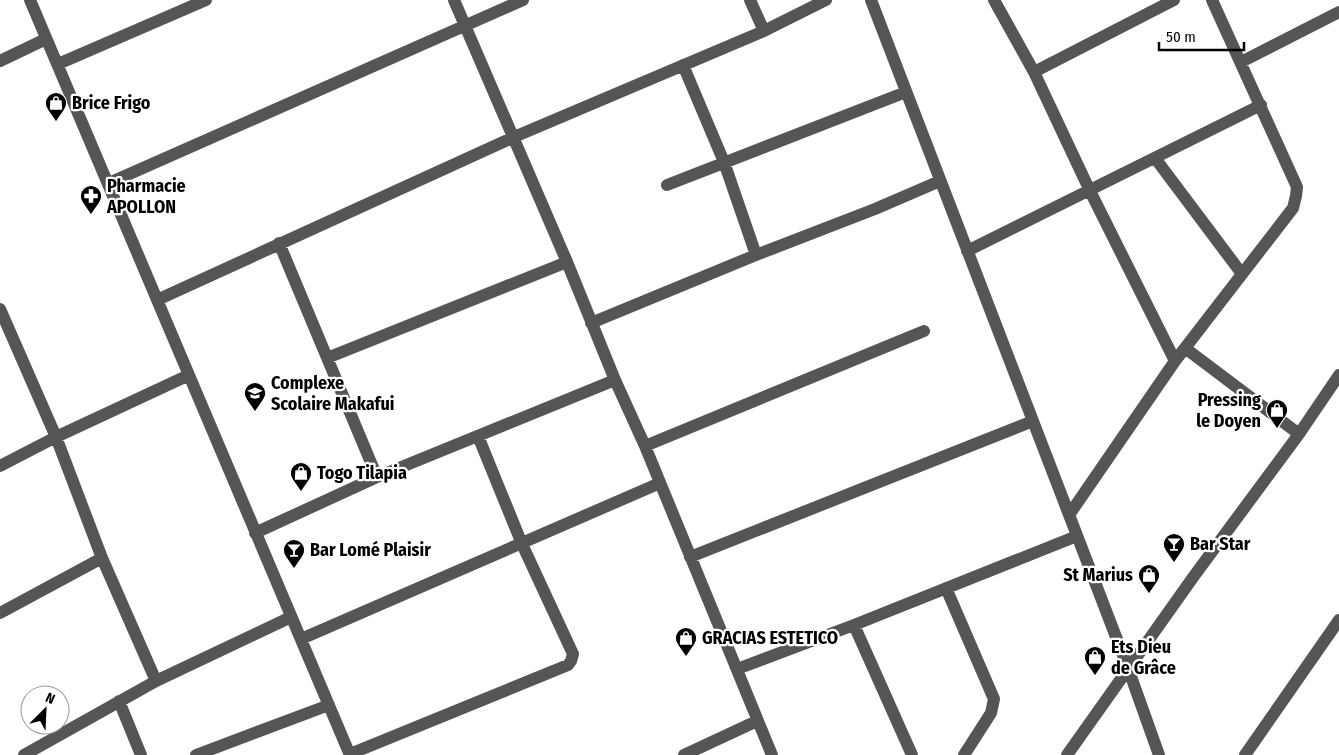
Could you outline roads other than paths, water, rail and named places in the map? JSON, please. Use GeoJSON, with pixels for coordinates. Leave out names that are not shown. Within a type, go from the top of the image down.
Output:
{"type":"FeatureCollection","features":[{"type":"Feature","properties":{"kind":"street"},"geometry":{"type":"LineString","coordinates":[[30,0],[350,754],[568,665],[572,661],[572,654],[522,544],[478,436]]}},
{"type":"Feature","properties":{"kind":"street"},"geometry":{"type":"LineString","coordinates":[[58,64],[206,0]]}},
{"type":"Feature","properties":{"kind":"street"},"geometry":{"type":"LineString","coordinates":[[454,0],[567,262],[615,380],[645,446],[772,755]]}},
{"type":"Feature","properties":{"kind":"street"},"geometry":{"type":"LineString","coordinates":[[108,183],[523,0]]}},
{"type":"Feature","properties":{"kind":"street"},"geometry":{"type":"LineString","coordinates":[[750,0],[764,31]]}},
{"type":"Feature","properties":{"kind":"street"},"geometry":{"type":"LineString","coordinates":[[157,300],[514,137],[764,31],[826,0]]}},
{"type":"Feature","properties":{"kind":"street"},"geometry":{"type":"LineString","coordinates":[[871,0],[1160,755]]}},
{"type":"Feature","properties":{"kind":"street"},"geometry":{"type":"LineString","coordinates":[[994,0],[1034,72],[1090,191],[1175,361]]}},
{"type":"Feature","properties":{"kind":"street"},"geometry":{"type":"LineString","coordinates":[[1034,72],[1174,0]]}},
{"type":"Feature","properties":{"kind":"street"},"geometry":{"type":"LineString","coordinates":[[1069,515],[1175,361],[1293,208],[1297,187],[1212,0]]}},
{"type":"Feature","properties":{"kind":"street"},"geometry":{"type":"LineString","coordinates":[[1241,62],[1339,12]]}},
{"type":"Feature","properties":{"kind":"street"},"geometry":{"type":"LineString","coordinates":[[0,61],[46,39]]}},
{"type":"Feature","properties":{"kind":"street"},"geometry":{"type":"LineString","coordinates":[[682,65],[724,162],[756,255]]}},
{"type":"Feature","properties":{"kind":"street"},"geometry":{"type":"LineString","coordinates":[[667,185],[906,92]]}},
{"type":"Feature","properties":{"kind":"street"},"geometry":{"type":"LineString","coordinates":[[967,251],[1261,106]]}},
{"type":"Feature","properties":{"kind":"street"},"geometry":{"type":"LineString","coordinates":[[1155,158],[1242,274]]}},
{"type":"Feature","properties":{"kind":"street"},"geometry":{"type":"LineString","coordinates":[[591,323],[940,181]]}},
{"type":"Feature","properties":{"kind":"street"},"geometry":{"type":"LineString","coordinates":[[280,243],[377,477]]}},
{"type":"Feature","properties":{"kind":"street"},"geometry":{"type":"LineString","coordinates":[[327,358],[567,262]]}},
{"type":"Feature","properties":{"kind":"street"},"geometry":{"type":"LineString","coordinates":[[0,309],[56,437],[102,558],[156,681]]}},
{"type":"Feature","properties":{"kind":"street"},"geometry":{"type":"LineString","coordinates":[[645,446],[924,330]]}},
{"type":"Feature","properties":{"kind":"street"},"geometry":{"type":"LineString","coordinates":[[1185,348],[1299,434]]}},
{"type":"Feature","properties":{"kind":"street"},"geometry":{"type":"LineString","coordinates":[[0,466],[56,437],[189,375]]}},
{"type":"Feature","properties":{"kind":"street"},"geometry":{"type":"LineString","coordinates":[[1068,755],[1233,521],[1299,434],[1339,375]]}},
{"type":"Feature","properties":{"kind":"street"},"geometry":{"type":"LineString","coordinates":[[255,532],[377,477],[615,380]]}},
{"type":"Feature","properties":{"kind":"street"},"geometry":{"type":"LineString","coordinates":[[690,557],[1033,421]]}},
{"type":"Feature","properties":{"kind":"street"},"geometry":{"type":"LineString","coordinates":[[301,639],[660,484]]}},
{"type":"Feature","properties":{"kind":"street"},"geometry":{"type":"LineString","coordinates":[[737,669],[1077,536]]}},
{"type":"Feature","properties":{"kind":"street"},"geometry":{"type":"LineString","coordinates":[[0,613],[102,558]]}},
{"type":"Feature","properties":{"kind":"street"},"geometry":{"type":"LineString","coordinates":[[946,588],[994,699],[991,713],[964,755]]}},
{"type":"Feature","properties":{"kind":"street"},"geometry":{"type":"LineString","coordinates":[[24,755],[156,681],[291,617]]}},
{"type":"Feature","properties":{"kind":"street"},"geometry":{"type":"LineString","coordinates":[[1245,755],[1339,620]]}},
{"type":"Feature","properties":{"kind":"street"},"geometry":{"type":"LineString","coordinates":[[854,624],[912,755]]}},
{"type":"Feature","properties":{"kind":"street"},"geometry":{"type":"LineString","coordinates":[[119,701],[141,755]]}},
{"type":"Feature","properties":{"kind":"street"},"geometry":{"type":"LineString","coordinates":[[196,755],[328,705]]}},
{"type":"Feature","properties":{"kind":"street"},"geometry":{"type":"LineString","coordinates":[[684,755],[757,721]]}},
{"type":"Feature","properties":{"kind":"place","name":"Brice Frigo"},"geometry":{"type":"Point","coordinates":[56,122]}},
{"type":"Feature","properties":{"kind":"place","name":"Pharmacie APOLLON"},"geometry":{"type":"Point","coordinates":[91,215]}},
{"type":"Feature","properties":{"kind":"place","name":"Complexe Scolaire Makafui"},"geometry":{"type":"Point","coordinates":[255,412]}},
{"type":"Feature","properties":{"kind":"place","name":"Pressing le Doyen"},"geometry":{"type":"Point","coordinates":[1277,429]}},
{"type":"Feature","properties":{"kind":"place","name":"Togo Tilapia"},"geometry":{"type":"Point","coordinates":[301,492]}},
{"type":"Feature","properties":{"kind":"place","name":"Bar Star"},"geometry":{"type":"Point","coordinates":[1174,563]}},
{"type":"Feature","properties":{"kind":"place","name":"Bar Lomé Plaisir"},"geometry":{"type":"Point","coordinates":[294,569]}},
{"type":"Feature","properties":{"kind":"place","name":"St Marius"},"geometry":{"type":"Point","coordinates":[1149,594]}},
{"type":"Feature","properties":{"kind":"place","name":"GRACIAS ESTETICO"},"geometry":{"type":"Point","coordinates":[686,657]}},
{"type":"Feature","properties":{"kind":"place","name":"Ets Dieu de Grâce"},"geometry":{"type":"Point","coordinates":[1095,676]}}]}
